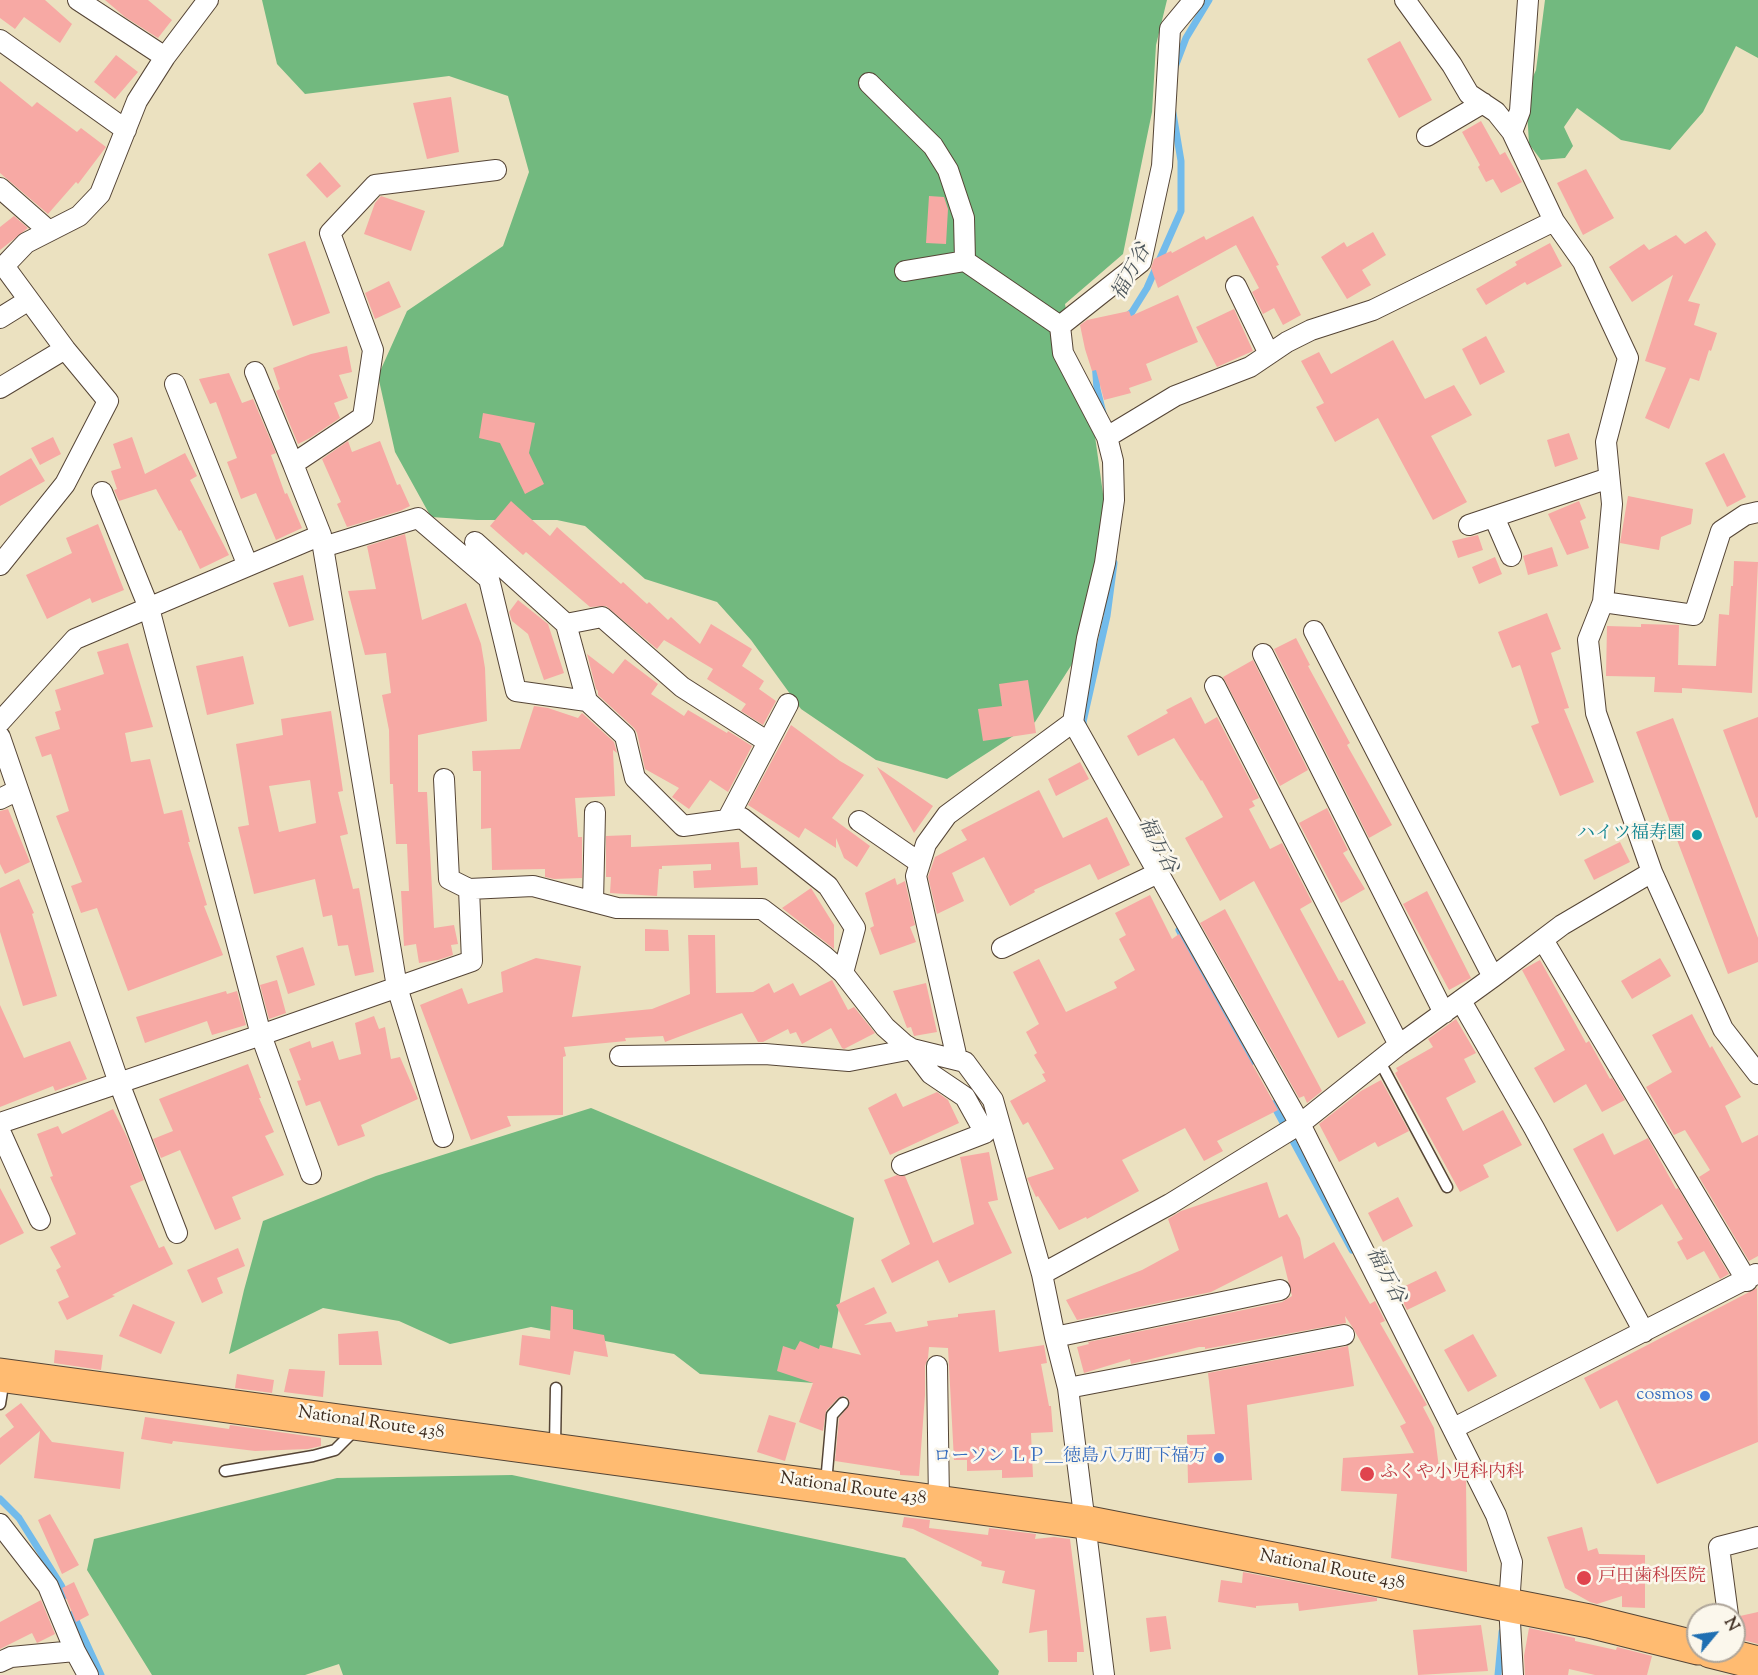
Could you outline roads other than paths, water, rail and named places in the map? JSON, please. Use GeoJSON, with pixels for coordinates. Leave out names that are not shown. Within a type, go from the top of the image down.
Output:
{"type":"FeatureCollection","features":[{"type":"Feature","properties":{"kind":"highway","name":"National Route 438"},"geometry":{"type":"LineString","coordinates":[[2,1385],[362,1423],[1084,1522],[1589,1621],[1686,1645]]}},
{"type":"Feature","properties":{"kind":"street"},"geometry":{"type":"LineString","coordinates":[[78,0],[165,57]]}},
{"type":"Feature","properties":{"kind":"street"},"geometry":{"type":"LineString","coordinates":[[0,566],[65,484],[108,401],[65,349],[4,266],[26,243],[79,216],[100,194],[137,101],[165,57],[208,0]]}},
{"type":"Feature","properties":{"kind":"street"},"geometry":{"type":"LineString","coordinates":[[1060,326],[1141,262],[1162,166],[1170,29],[1194,0]]}},
{"type":"Feature","properties":{"kind":"street"},"geometry":{"type":"LineString","coordinates":[[1405,0],[1452,65],[1469,94],[1496,112],[1512,132],[1554,220],[1583,262],[1628,358],[1606,442],[1612,504],[1603,603],[1588,640],[1596,713],[1652,872],[1723,1029],[1758,1074]]}},
{"type":"Feature","properties":{"kind":"street"},"geometry":{"type":"LineString","coordinates":[[1512,132],[1520,111],[1528,0]]}},
{"type":"Feature","properties":{"kind":"street"},"geometry":{"type":"LineString","coordinates":[[0,40],[126,130]]}},
{"type":"Feature","properties":{"kind":"street"},"geometry":{"type":"LineString","coordinates":[[869,83],[933,146],[948,170],[964,218],[966,261]]}},
{"type":"Feature","properties":{"kind":"street"},"geometry":{"type":"LineString","coordinates":[[1427,136],[1483,103]]}},
{"type":"Feature","properties":{"kind":"street"},"geometry":{"type":"LineString","coordinates":[[293,465],[363,417],[373,350],[330,233],[375,185],[496,170]]}},
{"type":"Feature","properties":{"kind":"street"},"geometry":{"type":"LineString","coordinates":[[0,188],[49,231]]}},
{"type":"Feature","properties":{"kind":"street"},"geometry":{"type":"LineString","coordinates":[[1107,437],[1175,396],[1250,368],[1287,342],[1311,330],[1373,310],[1554,220]]}},
{"type":"Feature","properties":{"kind":"street"},"geometry":{"type":"LineString","coordinates":[[904,271],[966,261],[1060,326],[1063,353],[1107,437],[1113,460],[1114,500],[1105,563],[1087,638],[1072,722],[1300,1124],[1496,1515],[1512,1562],[1509,1605],[1513,1675]]}},
{"type":"Feature","properties":{"kind":"street"},"geometry":{"type":"LineString","coordinates":[[1236,286],[1269,354]]}},
{"type":"Feature","properties":{"kind":"street"},"geometry":{"type":"LineString","coordinates":[[0,318],[29,300]]}},
{"type":"Feature","properties":{"kind":"street"},"geometry":{"type":"LineString","coordinates":[[0,388],[65,349]]}},
{"type":"Feature","properties":{"kind":"street"},"geometry":{"type":"LineString","coordinates":[[255,372],[322,541],[397,987],[443,1137]]}},
{"type":"Feature","properties":{"kind":"street"},"geometry":{"type":"LineString","coordinates":[[175,384],[248,566]]}},
{"type":"Feature","properties":{"kind":"street"},"geometry":{"type":"LineString","coordinates":[[1468,525],[1609,478]]}},
{"type":"Feature","properties":{"kind":"street"},"geometry":{"type":"LineString","coordinates":[[102,492],[149,608],[261,1035],[311,1174]]}},
{"type":"Feature","properties":{"kind":"street"},"geometry":{"type":"LineString","coordinates":[[1603,603],[1694,615],[1721,531],[1745,515],[1758,512]]}},
{"type":"Feature","properties":{"kind":"street"},"geometry":{"type":"LineString","coordinates":[[1494,517],[1511,556]]}},
{"type":"Feature","properties":{"kind":"street"},"geometry":{"type":"LineString","coordinates":[[0,722],[75,639],[248,566],[322,541],[418,519],[489,579],[516,691],[587,701]]}},
{"type":"Feature","properties":{"kind":"street"},"geometry":{"type":"LineString","coordinates":[[474,542],[566,624],[587,701],[625,736],[635,778],[683,826],[742,818],[828,886],[855,928],[843,973]]}},
{"type":"Feature","properties":{"kind":"street"},"geometry":{"type":"LineString","coordinates":[[566,624],[602,617],[682,687],[768,742]]}},
{"type":"Feature","properties":{"kind":"street"},"geometry":{"type":"LineString","coordinates":[[1314,631],[1493,977]]}},
{"type":"Feature","properties":{"kind":"street"},"geometry":{"type":"LineString","coordinates":[[1263,654],[1444,1013]]}},
{"type":"Feature","properties":{"kind":"street"},"geometry":{"type":"LineString","coordinates":[[1215,686],[1399,1045]]}},
{"type":"Feature","properties":{"kind":"street"},"geometry":{"type":"LineString","coordinates":[[727,820],[788,704]]}},
{"type":"Feature","properties":{"kind":"street"},"geometry":{"type":"LineString","coordinates":[[957,1059],[916,876],[926,844],[947,815],[1072,722]]}},
{"type":"Feature","properties":{"kind":"street"},"geometry":{"type":"LineString","coordinates":[[0,737],[119,1083],[177,1233]]}},
{"type":"Feature","properties":{"kind":"street"},"geometry":{"type":"LineString","coordinates":[[444,779],[449,879],[470,889],[533,886],[617,908],[762,909],[824,956],[843,973],[885,1027],[912,1049],[931,1074],[965,1097],[985,1133],[902,1165]]}},
{"type":"Feature","properties":{"kind":"street"},"geometry":{"type":"LineString","coordinates":[[0,800],[18,790]]}},
{"type":"Feature","properties":{"kind":"street"},"geometry":{"type":"LineString","coordinates":[[593,902],[595,812]]}},
{"type":"Feature","properties":{"kind":"street"},"geometry":{"type":"LineString","coordinates":[[860,821],[920,863]]}},
{"type":"Feature","properties":{"kind":"street"},"geometry":{"type":"LineString","coordinates":[[1042,1274],[1170,1204],[1300,1124],[1379,1060],[1562,925],[1652,872]]}},
{"type":"Feature","properties":{"kind":"street"},"geometry":{"type":"LineString","coordinates":[[1002,948],[1158,873]]}},
{"type":"Feature","properties":{"kind":"street"},"geometry":{"type":"LineString","coordinates":[[0,1123],[472,961],[470,889]]}},
{"type":"Feature","properties":{"kind":"street"},"geometry":{"type":"LineString","coordinates":[[1454,1428],[1752,1277],[1543,940]]}},
{"type":"Feature","properties":{"kind":"street"},"geometry":{"type":"LineString","coordinates":[[1461,1001],[1534,1128],[1644,1332]]}},
{"type":"Feature","properties":{"kind":"street"},"geometry":{"type":"LineString","coordinates":[[620,1056],[765,1054],[849,1061],[912,1049],[965,1062],[993,1100],[1042,1274],[1068,1388],[1104,1675]]}},
{"type":"Feature","properties":{"kind":"street"},"geometry":{"type":"LineString","coordinates":[[0,1131],[40,1220]]}},
{"type":"Feature","properties":{"kind":"street"},"geometry":{"type":"LineString","coordinates":[[1055,1337],[1280,1290]]}},
{"type":"Feature","properties":{"kind":"street"},"geometry":{"type":"LineString","coordinates":[[1068,1388],[1344,1335]]}},
{"type":"Feature","properties":{"kind":"street"},"geometry":{"type":"LineString","coordinates":[[937,1366],[939,1502]]}},
{"type":"Feature","properties":{"kind":"street"},"geometry":{"type":"LineString","coordinates":[[0,1524],[48,1586],[75,1651],[88,1675]]}},
{"type":"Feature","properties":{"kind":"street"},"geometry":{"type":"LineString","coordinates":[[1726,1603],[1719,1547],[1758,1537]]}},
{"type":"Feature","properties":{"kind":"street"},"geometry":{"type":"LineString","coordinates":[[0,1662],[11,1657],[75,1651]]}},
{"type":"Feature","properties":{"kind":"lane"},"geometry":{"type":"LineString","coordinates":[[1379,1060],[1447,1187]]}},
{"type":"Feature","properties":{"kind":"lane"},"geometry":{"type":"LineString","coordinates":[[555,1449],[556,1388]]}},
{"type":"Feature","properties":{"kind":"lane"},"geometry":{"type":"LineString","coordinates":[[825,1486],[832,1415],[843,1403]]}},
{"type":"Feature","properties":{"kind":"lane"},"geometry":{"type":"LineString","coordinates":[[225,1471],[335,1450],[362,1423]]}},
{"type":"Feature","properties":{"kind":"waterway","name":"福万谷"},"geometry":{"type":"LineString","coordinates":[[1175,67],[1186,38],[1209,0]]}},
{"type":"Feature","properties":{"kind":"waterway","name":"福万谷"},"geometry":{"type":"LineString","coordinates":[[1125,318],[1132,312],[1147,288],[1181,211],[1181,161],[1173,113]]}},
{"type":"Feature","properties":{"kind":"waterway","name":"福万谷"},"geometry":{"type":"LineString","coordinates":[[1095,362],[1097,389],[1103,413]]}},
{"type":"Feature","properties":{"kind":"waterway","name":"福万谷"},"geometry":{"type":"LineString","coordinates":[[1084,728],[1083,722],[1107,616],[1114,563]]}},
{"type":"Feature","properties":{"kind":"waterway","name":"福万谷"},"geometry":{"type":"LineString","coordinates":[[1179,930],[1251,1062]]}},
{"type":"Feature","properties":{"kind":"waterway","name":"福万谷"},"geometry":{"type":"LineString","coordinates":[[1273,1104],[1352,1250]]}},
{"type":"Feature","properties":{"kind":"waterway"},"geometry":{"type":"LineString","coordinates":[[0,1499],[19,1518],[66,1595]]}},
{"type":"Feature","properties":{"kind":"waterway"},"geometry":{"type":"LineString","coordinates":[[73,1614],[101,1675]]}},
{"type":"Feature","properties":{"kind":"waterway","name":"福万谷"},"geometry":{"type":"LineString","coordinates":[[1498,1675],[1502,1632]]}},
{"type":"Feature","properties":{"kind":"place","name":"ハイツ福寿園"},"geometry":{"type":"Point","coordinates":[1697,835]}},
{"type":"Feature","properties":{"kind":"place","name":"cosmos"},"geometry":{"type":"Point","coordinates":[1705,1396]}},
{"type":"Feature","properties":{"kind":"place","name":"ローソン ＬＰ＿徳島八万町下福万"},"geometry":{"type":"Point","coordinates":[1219,1458]}},
{"type":"Feature","properties":{"kind":"place","name":"ふくや小児科内科"},"geometry":{"type":"Point","coordinates":[1367,1474]}},
{"type":"Feature","properties":{"kind":"place","name":"戸田歯科医院"},"geometry":{"type":"Point","coordinates":[1584,1578]}}]}
